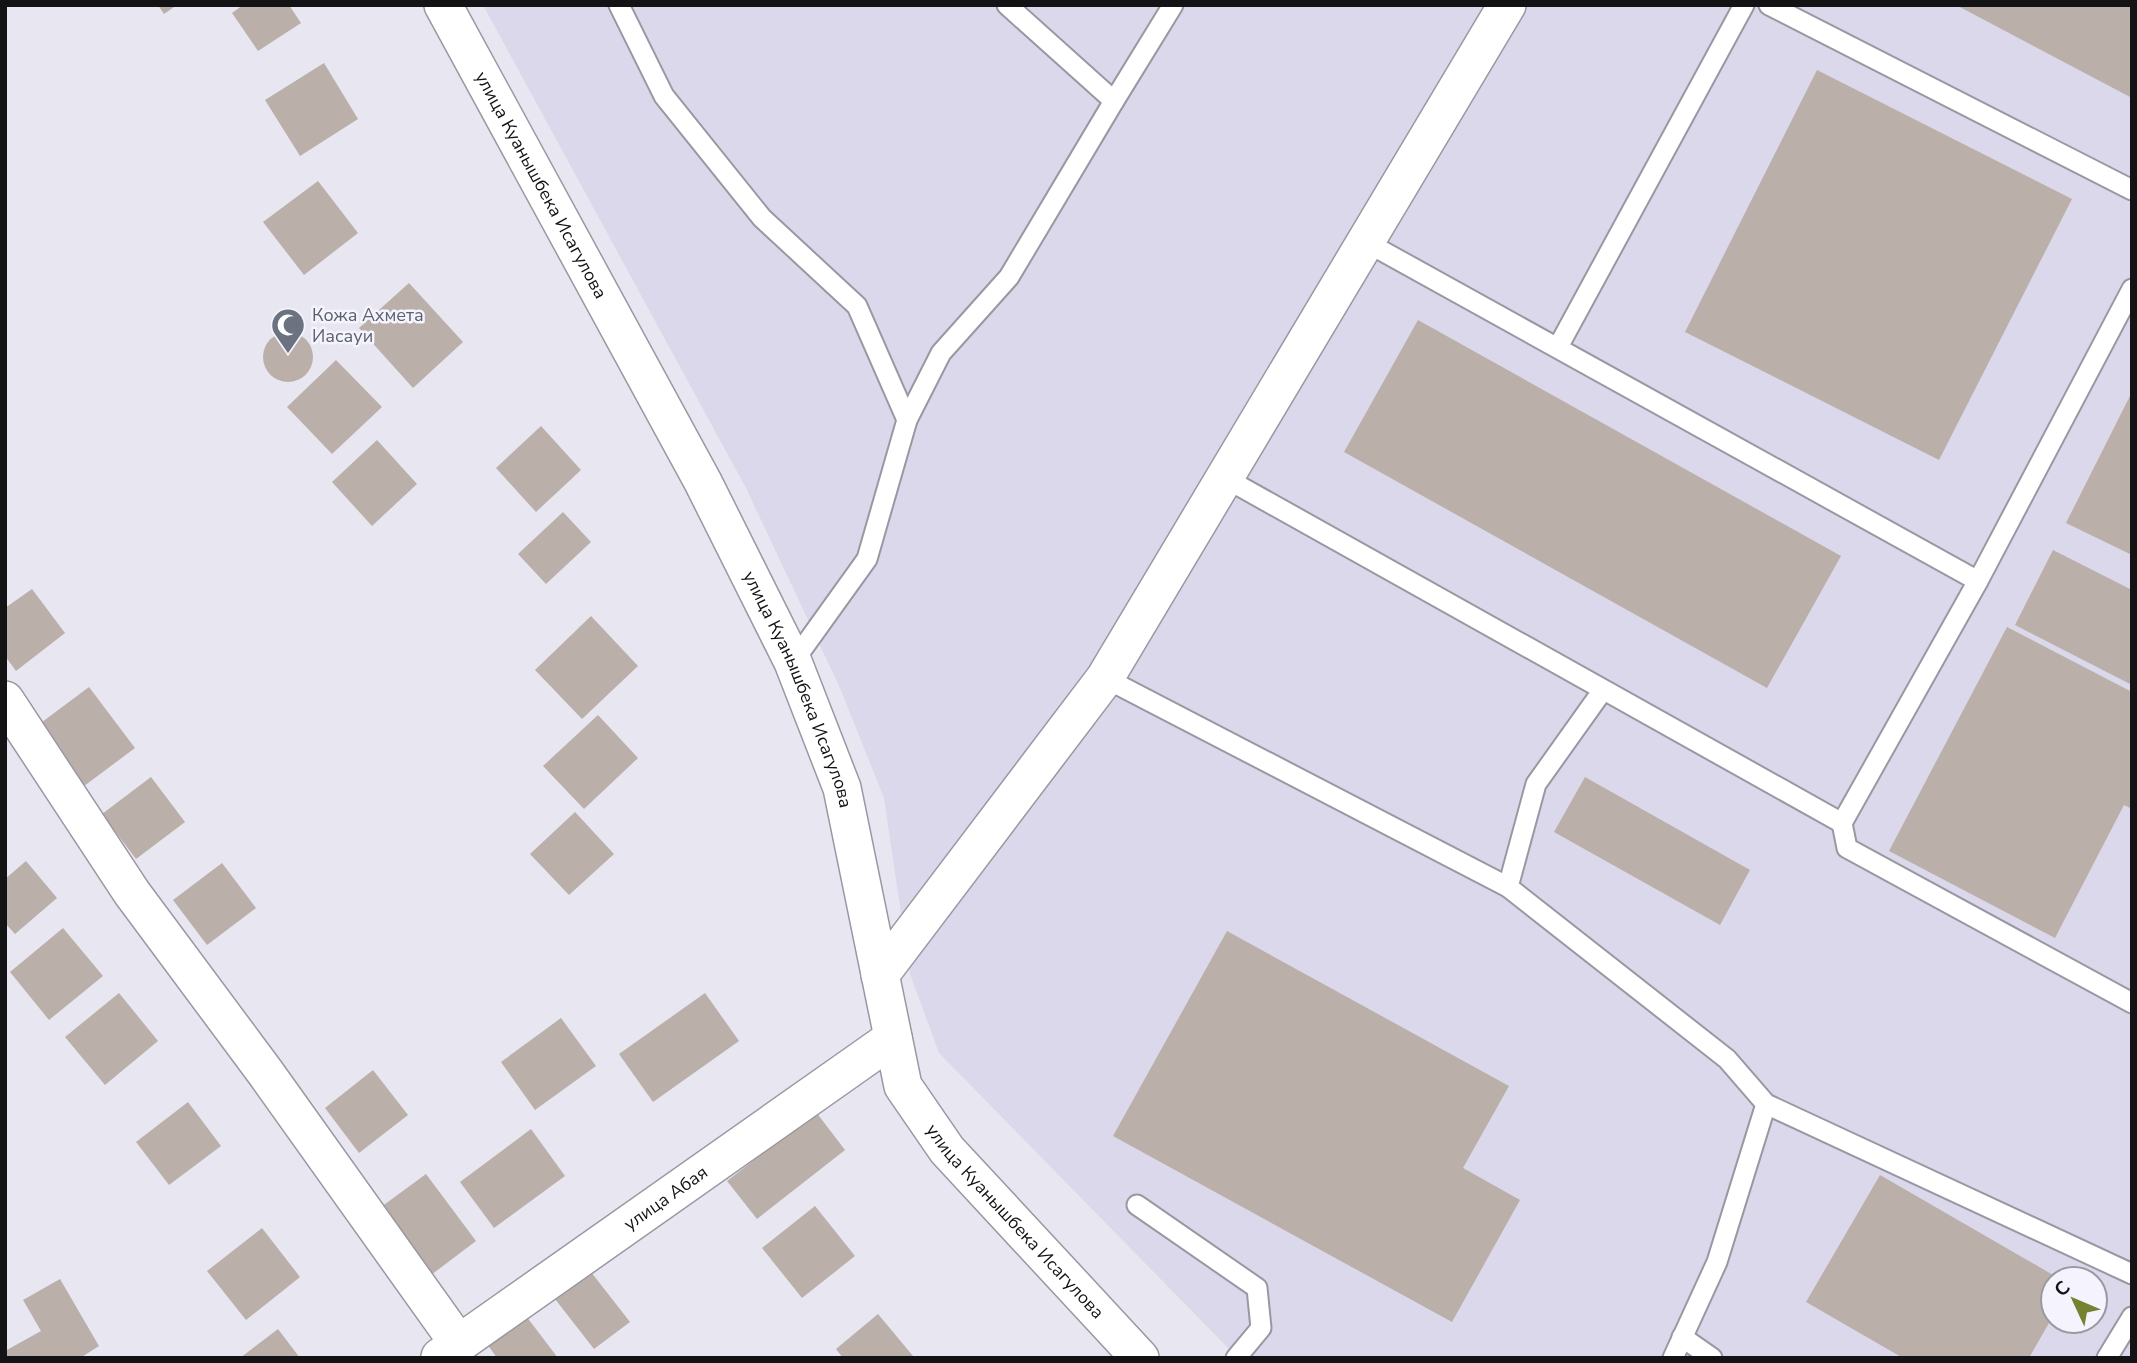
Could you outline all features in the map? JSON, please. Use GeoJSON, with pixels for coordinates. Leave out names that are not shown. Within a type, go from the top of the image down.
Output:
{"type":"FeatureCollection","features":[{"type":"Feature","properties":{"kind":"street","name":"улица Куанышбека Исагулова"},"geometry":{"type":"LineString","coordinates":[[443,5],[703,482],[793,662],[842,788],[903,1086],[947,1150],[1140,1358]]}},
{"type":"Feature","properties":{"kind":"street"},"geometry":{"type":"LineString","coordinates":[[880,975],[1105,678],[1507,5]]}},
{"type":"Feature","properties":{"kind":"street"},"geometry":{"type":"LineString","coordinates":[[5,700],[132,892],[265,1072],[449,1351]]}},
{"type":"Feature","properties":{"kind":"street","name":"улица Абая"},"geometry":{"type":"LineString","coordinates":[[449,1351],[893,1038]]}},
{"type":"Feature","properties":{"kind":"lane"},"geometry":{"type":"LineString","coordinates":[[619,5],[664,96],[762,218],[857,306],[907,419]]}},
{"type":"Feature","properties":{"kind":"lane"},"geometry":{"type":"LineString","coordinates":[[1007,5],[1114,100]]}},
{"type":"Feature","properties":{"kind":"lane"},"geometry":{"type":"LineString","coordinates":[[793,662],[867,559],[907,419],[942,353],[1009,277],[1173,5]]}},
{"type":"Feature","properties":{"kind":"lane"},"geometry":{"type":"LineString","coordinates":[[1558,347],[1744,5]]}},
{"type":"Feature","properties":{"kind":"lane"},"geometry":{"type":"LineString","coordinates":[[1769,5],[2132,190]]}},
{"type":"Feature","properties":{"kind":"lane"},"geometry":{"type":"LineString","coordinates":[[1366,242],[1978,581]]}},
{"type":"Feature","properties":{"kind":"lane"},"geometry":{"type":"LineString","coordinates":[[2132,289],[1978,581],[1842,823],[1847,848],[2132,1003]]}},
{"type":"Feature","properties":{"kind":"lane"},"geometry":{"type":"LineString","coordinates":[[1225,478],[1842,823]]}},
{"type":"Feature","properties":{"kind":"lane"},"geometry":{"type":"LineString","coordinates":[[1105,678],[1508,887],[1727,1059],[1766,1104],[2132,1274]]}},
{"type":"Feature","properties":{"kind":"lane"},"geometry":{"type":"LineString","coordinates":[[1508,887],[1536,784],[1603,690]]}},
{"type":"Feature","properties":{"kind":"lane"},"geometry":{"type":"LineString","coordinates":[[1673,1358],[1717,1262],[1766,1104]]}},
{"type":"Feature","properties":{"kind":"lane"},"geometry":{"type":"LineString","coordinates":[[1137,1205],[1257,1288],[1261,1328],[1236,1358]]}},
{"type":"Feature","properties":{"kind":"lane"},"geometry":{"type":"LineString","coordinates":[[2107,1358],[2132,1317]]}},
{"type":"Feature","properties":{"kind":"lane"},"geometry":{"type":"LineString","coordinates":[[1682,1337],[1712,1358]]}},
{"type":"Feature","properties":{"kind":"shaded area"},"geometry":{"type":"Polygon","coordinates":[[[483,5],[2132,5],[2132,1358],[1238,1358],[939,1053],[910,974],[884,798],[840,688],[746,488],[483,5]]]}},
{"type":"Feature","properties":{"kind":"building"},"geometry":{"type":"Polygon","coordinates":[[[158,5],[177,5],[164,14],[158,5]]]}},
{"type":"Feature","properties":{"kind":"building"},"geometry":{"type":"Polygon","coordinates":[[[243,5],[289,5],[301,23],[258,51],[232,13],[243,5]]]}},
{"type":"Feature","properties":{"kind":"building"},"geometry":{"type":"Polygon","coordinates":[[[1956,5],[2132,5],[2132,98],[1956,5]]]}},
{"type":"Feature","properties":{"kind":"building"},"geometry":{"type":"Polygon","coordinates":[[[324,63],[358,119],[300,156],[265,100],[324,63]]]}},
{"type":"Feature","properties":{"kind":"building"},"geometry":{"type":"Polygon","coordinates":[[[1817,70],[2072,199],[1939,460],[1685,332],[1817,70]]]}},
{"type":"Feature","properties":{"kind":"building"},"geometry":{"type":"Polygon","coordinates":[[[318,181],[358,233],[304,275],[263,222],[318,181]]]}},
{"type":"Feature","properties":{"kind":"building"},"geometry":{"type":"Polygon","coordinates":[[[409,283],[463,342],[413,388],[359,328],[409,283]]]}},
{"type":"Feature","properties":{"kind":"building"},"geometry":{"type":"Polygon","coordinates":[[[1418,320],[1841,556],[1767,688],[1344,452],[1418,320]]]}},
{"type":"Feature","properties":{"kind":"building","name":"Кожа Ахмета Иасауи"},"geometry":{"type":"Polygon","coordinates":[[[288,332],[306,339],[313,357],[306,375],[288,382],[270,375],[263,357],[270,339],[288,332]]]}},
{"type":"Feature","properties":{"kind":"building"},"geometry":{"type":"Polygon","coordinates":[[[336,360],[382,407],[332,454],[287,407],[336,360]]]}},
{"type":"Feature","properties":{"kind":"building"},"geometry":{"type":"Polygon","coordinates":[[[2132,392],[2132,555],[2066,523],[2132,392]]]}},
{"type":"Feature","properties":{"kind":"building"},"geometry":{"type":"Polygon","coordinates":[[[541,426],[581,470],[536,512],[496,468],[541,426]]]}},
{"type":"Feature","properties":{"kind":"building"},"geometry":{"type":"Polygon","coordinates":[[[377,440],[417,484],[372,526],[332,482],[377,440]]]}},
{"type":"Feature","properties":{"kind":"building"},"geometry":{"type":"Polygon","coordinates":[[[563,512],[591,542],[546,584],[518,554],[563,512]]]}},
{"type":"Feature","properties":{"kind":"building"},"geometry":{"type":"Polygon","coordinates":[[[2053,550],[2132,590],[2132,685],[2015,625],[2053,550]]]}},
{"type":"Feature","properties":{"kind":"building"},"geometry":{"type":"Polygon","coordinates":[[[32,589],[65,633],[16,671],[5,656],[5,608],[32,589]]]}},
{"type":"Feature","properties":{"kind":"building"},"geometry":{"type":"Polygon","coordinates":[[[591,616],[638,666],[582,719],[535,670],[591,616]]]}},
{"type":"Feature","properties":{"kind":"building"},"geometry":{"type":"Polygon","coordinates":[[[2007,627],[2132,692],[2132,809],[2124,805],[2055,938],[1889,851],[2007,627]]]}},
{"type":"Feature","properties":{"kind":"building"},"geometry":{"type":"Polygon","coordinates":[[[89,687],[135,748],[64,801],[18,740],[89,687]]]}},
{"type":"Feature","properties":{"kind":"building"},"geometry":{"type":"Polygon","coordinates":[[[598,715],[638,758],[584,809],[543,766],[598,715]]]}},
{"type":"Feature","properties":{"kind":"building"},"geometry":{"type":"Polygon","coordinates":[[[151,777],[185,822],[136,859],[102,814],[151,777]]]}},
{"type":"Feature","properties":{"kind":"building"},"geometry":{"type":"Polygon","coordinates":[[[1585,777],[1750,870],[1720,925],[1554,832],[1585,777]]]}},
{"type":"Feature","properties":{"kind":"building"},"geometry":{"type":"Polygon","coordinates":[[[575,812],[614,854],[569,895],[530,854],[575,812]]]}},
{"type":"Feature","properties":{"kind":"building"},"geometry":{"type":"Polygon","coordinates":[[[26,861],[57,898],[15,934],[5,923],[5,879],[26,861]]]}},
{"type":"Feature","properties":{"kind":"building"},"geometry":{"type":"Polygon","coordinates":[[[222,863],[256,908],[207,945],[173,900],[222,863]]]}},
{"type":"Feature","properties":{"kind":"building"},"geometry":{"type":"Polygon","coordinates":[[[63,928],[103,976],[49,1020],[10,972],[63,928]]]}},
{"type":"Feature","properties":{"kind":"building"},"geometry":{"type":"Polygon","coordinates":[[[1227,931],[1509,1086],[1463,1168],[1520,1200],[1452,1322],[1113,1136],[1227,931]]]}},
{"type":"Feature","properties":{"kind":"building"},"geometry":{"type":"Polygon","coordinates":[[[119,993],[158,1041],[105,1085],[65,1037],[119,993]]]}},
{"type":"Feature","properties":{"kind":"building"},"geometry":{"type":"Polygon","coordinates":[[[705,993],[739,1041],[653,1102],[619,1054],[705,993]]]}},
{"type":"Feature","properties":{"kind":"building"},"geometry":{"type":"Polygon","coordinates":[[[561,1018],[596,1066],[535,1110],[501,1062],[561,1018]]]}},
{"type":"Feature","properties":{"kind":"building"},"geometry":{"type":"Polygon","coordinates":[[[373,1070],[408,1115],[359,1153],[325,1108],[373,1070]]]}},
{"type":"Feature","properties":{"kind":"building"},"geometry":{"type":"Polygon","coordinates":[[[188,1102],[221,1146],[169,1185],[136,1142],[188,1102]]]}},
{"type":"Feature","properties":{"kind":"building"},"geometry":{"type":"Polygon","coordinates":[[[816,1112],[845,1150],[757,1219],[727,1181],[816,1112]]]}},
{"type":"Feature","properties":{"kind":"building"},"geometry":{"type":"Polygon","coordinates":[[[531,1129],[565,1176],[494,1228],[460,1182],[531,1129]]]}},
{"type":"Feature","properties":{"kind":"building"},"geometry":{"type":"Polygon","coordinates":[[[426,1174],[476,1241],[427,1278],[377,1210],[426,1174]]]}},
{"type":"Feature","properties":{"kind":"building"},"geometry":{"type":"Polygon","coordinates":[[[1880,1175],[2039,1267],[2039,1335],[2042,1335],[2029,1358],[1903,1358],[1806,1302],[1880,1175]]]}},
{"type":"Feature","properties":{"kind":"building"},"geometry":{"type":"Polygon","coordinates":[[[815,1206],[855,1256],[802,1298],[762,1248],[815,1206]]]}},
{"type":"Feature","properties":{"kind":"building"},"geometry":{"type":"Polygon","coordinates":[[[262,1228],[300,1277],[246,1320],[207,1271],[262,1228]]]}},
{"type":"Feature","properties":{"kind":"building"},"geometry":{"type":"Polygon","coordinates":[[[584,1263],[630,1322],[594,1349],[548,1290],[584,1263]]]}},
{"type":"Feature","properties":{"kind":"building"},"geometry":{"type":"Polygon","coordinates":[[[60,1279],[99,1346],[80,1358],[5,1358],[5,1351],[41,1331],[23,1300],[60,1279]]]}},
{"type":"Feature","properties":{"kind":"building"},"geometry":{"type":"Polygon","coordinates":[[[523,1312],[558,1358],[497,1358],[485,1341],[523,1312]]]}},
{"type":"Feature","properties":{"kind":"building"},"geometry":{"type":"Polygon","coordinates":[[[878,1314],[913,1356],[843,1358],[836,1349],[878,1314]]]}},
{"type":"Feature","properties":{"kind":"building"},"geometry":{"type":"Polygon","coordinates":[[[278,1329],[300,1358],[240,1358],[278,1329]]]}},
{"type":"Feature","properties":{"kind":"place","name":"Кожа Ахмета Иасауи"},"geometry":{"type":"Point","coordinates":[288,355]}}]}
